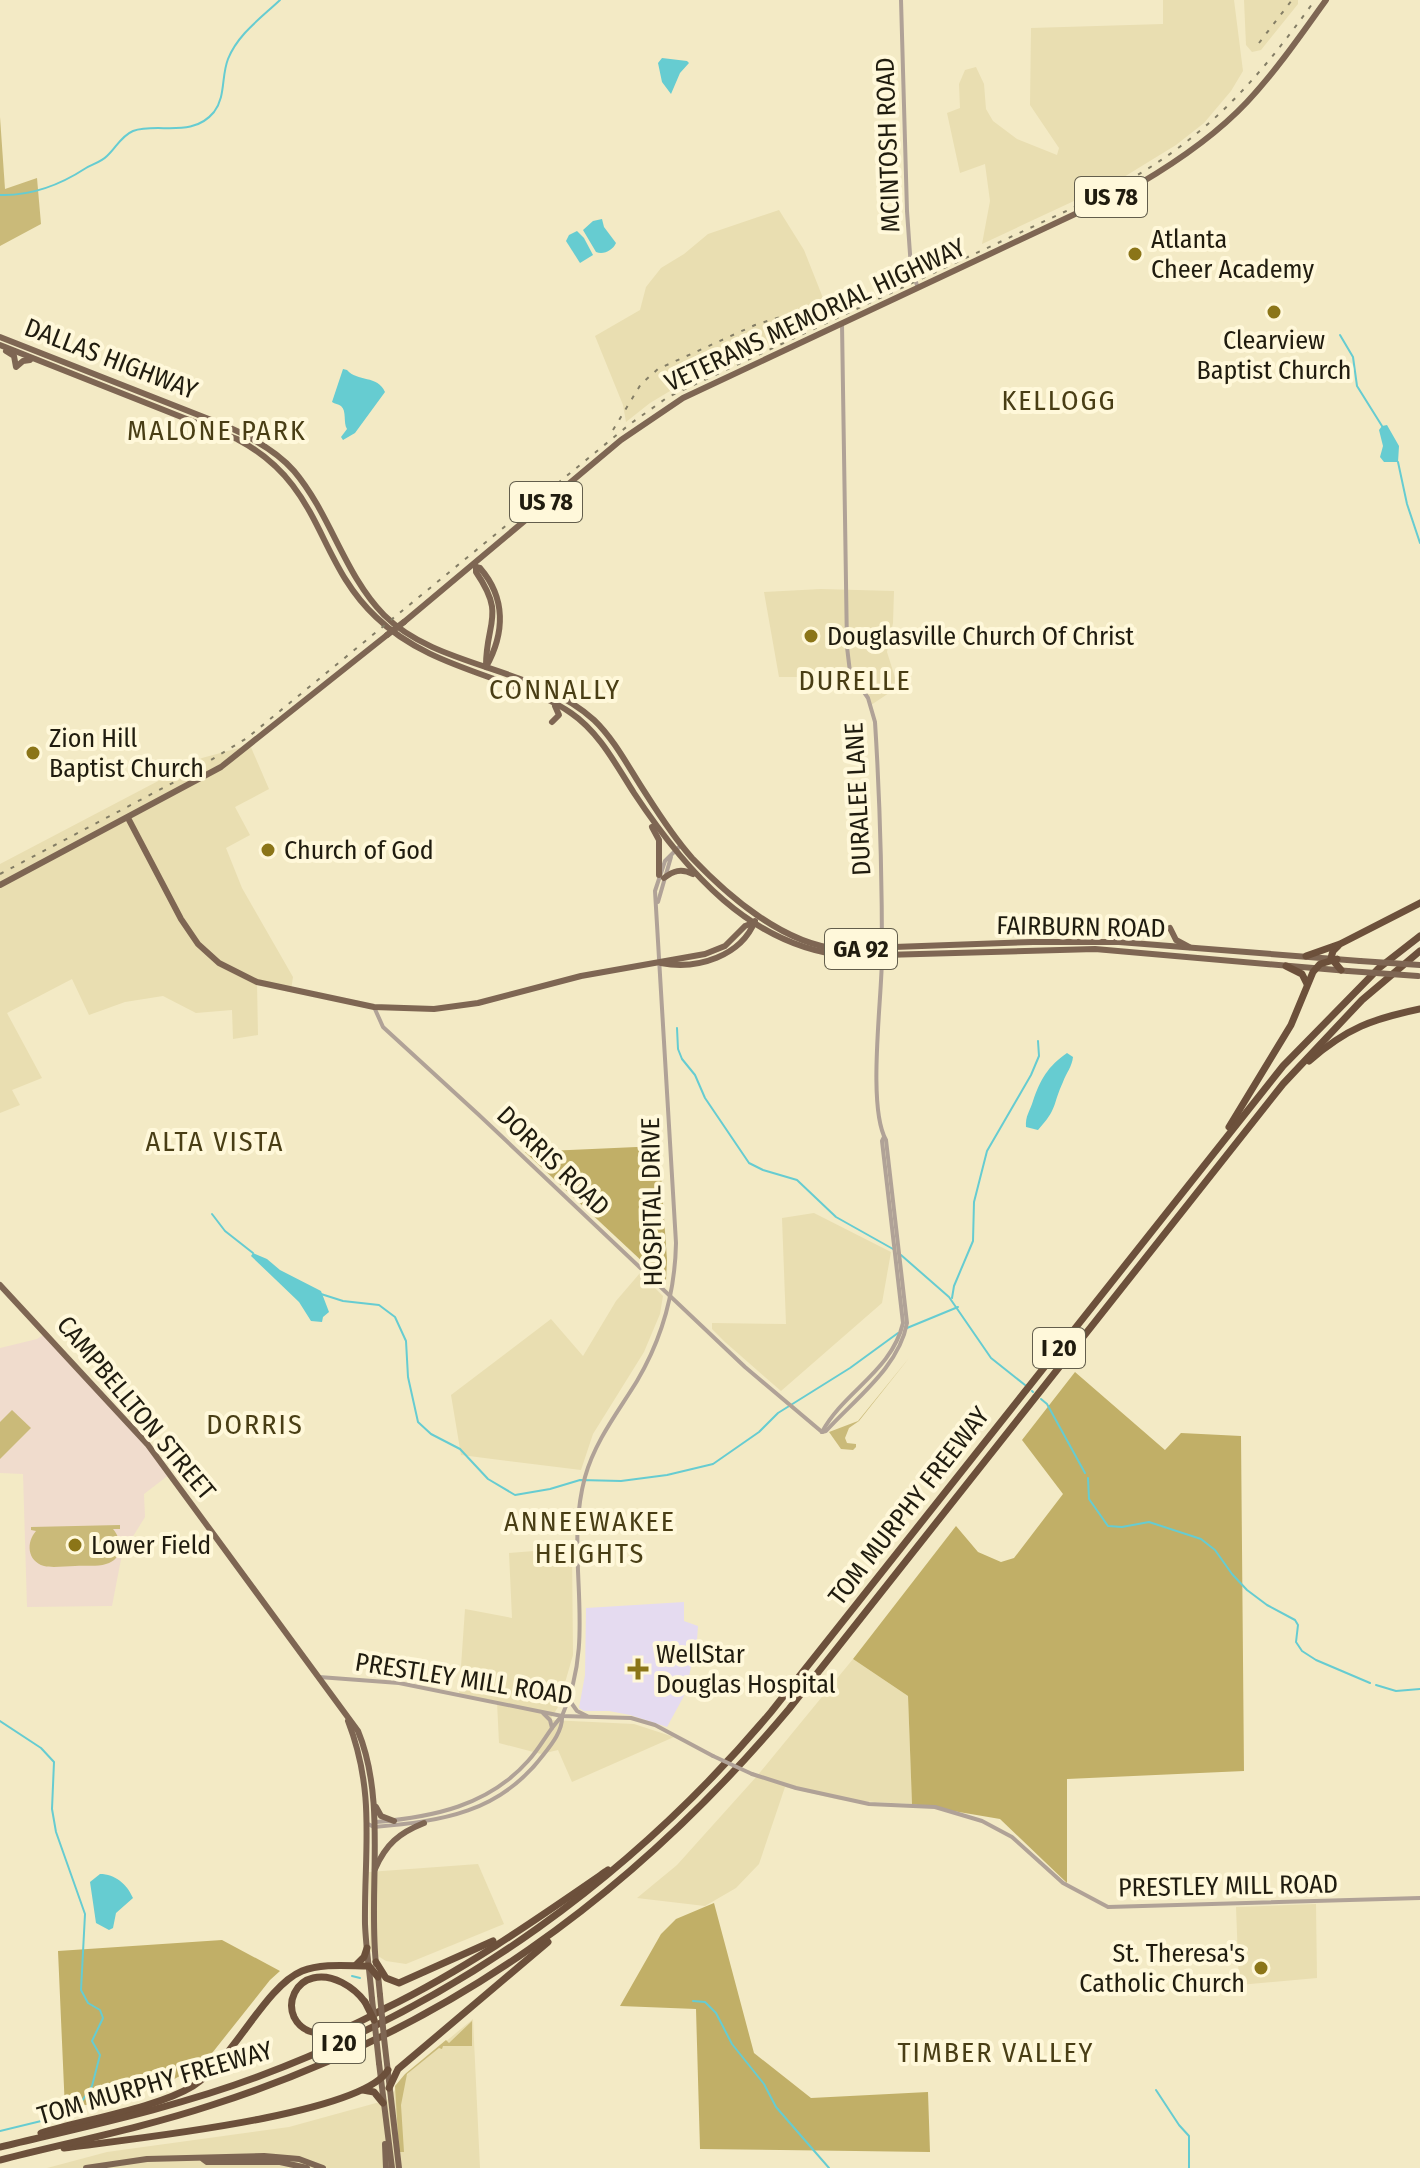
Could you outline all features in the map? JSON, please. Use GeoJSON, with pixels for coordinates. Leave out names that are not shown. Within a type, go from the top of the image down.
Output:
{"type":"FeatureCollection","features":[{"type":"Feature","properties":{"kind":"highway"},"geometry":{"type":"LineString","coordinates":[[1306,956],[1340,944],[1420,903]]}},
{"type":"Feature","properties":{"kind":"highway","name":"TOM MURPHY FREEWAY"},"geometry":{"type":"LineString","coordinates":[[0,2146],[207,2094],[289,2065],[352,2038],[431,1997],[507,1950],[567,1908],[637,1851],[703,1788],[771,1712],[1308,1038],[1379,968],[1420,936]]}},
{"type":"Feature","properties":{"kind":"highway"},"geometry":{"type":"LineString","coordinates":[[1340,944],[1333,951],[1333,959],[1344,971]]}},
{"type":"Feature","properties":{"kind":"highway","name":"TOM MURPHY FREEWAY"},"geometry":{"type":"LineString","coordinates":[[0,2160],[190,2112],[323,2064],[441,2005],[562,1927],[661,1845],[762,1742],[1283,1084],[1352,1010],[1420,951]]}},
{"type":"Feature","properties":{"kind":"highway"},"geometry":{"type":"LineString","coordinates":[[1203,1167],[1280,1045],[1316,968],[1333,959]]}},
{"type":"Feature","properties":{"kind":"highway"},"geometry":{"type":"LineString","coordinates":[[1286,966],[1302,974],[1308,985]]}},
{"type":"Feature","properties":{"kind":"highway"},"geometry":{"type":"LineString","coordinates":[[1283,1084],[1321,1051],[1356,1027],[1374,1019],[1420,1009]]}},
{"type":"Feature","properties":{"kind":"highway"},"geometry":{"type":"LineString","coordinates":[[374,2020],[372,1999],[344,1984],[317,1977],[299,1986],[293,1997],[296,2021],[306,2030],[318,2034],[339,2030],[425,1987],[637,1851]]}},
{"type":"Feature","properties":{"kind":"highway"},"geometry":{"type":"LineString","coordinates":[[389,2088],[398,2069],[562,1927]]}},
{"type":"Feature","properties":{"kind":"highway"},"geometry":{"type":"LineString","coordinates":[[373,1964],[386,1978],[399,1983],[510,1934]]}},
{"type":"Feature","properties":{"kind":"highway"},"geometry":{"type":"LineString","coordinates":[[354,1966],[362,1960],[367,1948]]}},
{"type":"Feature","properties":{"kind":"highway"},"geometry":{"type":"LineString","coordinates":[[0,2146],[184,2090],[213,2070],[293,1976],[314,1968],[373,1964]]}},
{"type":"Feature","properties":{"kind":"highway"},"geometry":{"type":"LineString","coordinates":[[373,1964],[378,1977]]}},
{"type":"Feature","properties":{"kind":"highway"},"geometry":{"type":"LineString","coordinates":[[23,2154],[256,2120],[304,2109],[360,2090],[381,2080],[385,2065],[398,2069]]}},
{"type":"Feature","properties":{"kind":"highway"},"geometry":{"type":"LineString","coordinates":[[360,2090],[372,2091],[384,2106]]}},
{"type":"Feature","properties":{"kind":"main road","name":"VETERANS MEMORIAL HIGHWAY"},"geometry":{"type":"LineString","coordinates":[[0,885],[190,785],[236,757],[475,565],[486,552],[621,440],[660,412],[717,380],[1139,184],[1173,164],[1247,103],[1326,0]]}},
{"type":"Feature","properties":{"kind":"main road","name":"DALLAS HIGHWAY"},"geometry":{"type":"LineString","coordinates":[[0,337],[224,425],[259,442],[288,465],[303,483],[366,595],[387,618],[419,639],[576,704],[598,724],[681,845],[713,878],[760,915]]}},
{"type":"Feature","properties":{"kind":"main road"},"geometry":{"type":"LineString","coordinates":[[0,346],[12,355],[16,367],[25,360],[38,360]]}},
{"type":"Feature","properties":{"kind":"main road","name":"DALLAS HIGHWAY"},"geometry":{"type":"LineString","coordinates":[[0,346],[237,439],[269,459],[295,487],[312,512],[354,592],[376,617],[420,650],[569,711],[586,726],[623,775],[673,853],[753,923]]}},
{"type":"Feature","properties":{"kind":"main road"},"geometry":{"type":"LineString","coordinates":[[483,675],[494,615],[486,580],[486,552]]}},
{"type":"Feature","properties":{"kind":"main road"},"geometry":{"type":"LineString","coordinates":[[475,565],[498,595],[501,615],[494,653],[486,666]]}},
{"type":"Feature","properties":{"kind":"main road"},"geometry":{"type":"LineString","coordinates":[[458,576],[474,575],[486,580]]}},
{"type":"Feature","properties":{"kind":"main road"},"geometry":{"type":"LineString","coordinates":[[494,653],[497,667],[503,672]]}},
{"type":"Feature","properties":{"kind":"main road"},"geometry":{"type":"LineString","coordinates":[[550,701],[559,712],[552,722]]}},
{"type":"Feature","properties":{"kind":"main road"},"geometry":{"type":"LineString","coordinates":[[623,775],[631,795],[659,840],[662,877],[681,870],[698,876]]}},
{"type":"Feature","properties":{"kind":"main road"},"geometry":{"type":"LineString","coordinates":[[128,818],[181,919],[198,944],[219,963],[257,982],[374,1007],[434,1009],[478,1003],[581,976],[715,951],[760,915]]}},
{"type":"Feature","properties":{"kind":"main road","name":"FAIRBURN ROAD"},"geometry":{"type":"LineString","coordinates":[[760,915],[789,933],[825,948],[882,952],[1095,949],[1419,976]]}},
{"type":"Feature","properties":{"kind":"main road","name":"FAIRBURN ROAD"},"geometry":{"type":"LineString","coordinates":[[753,923],[775,937],[810,951],[848,956],[1119,942],[1420,965]]}},
{"type":"Feature","properties":{"kind":"main road"},"geometry":{"type":"LineString","coordinates":[[1170,928],[1176,940],[1196,950]]}},
{"type":"Feature","properties":{"kind":"main road","name":"CAMPBELLTON STREET"},"geometry":{"type":"LineString","coordinates":[[0,1285],[148,1445],[361,1739],[374,1801],[367,1948],[373,1964]]}},
{"type":"Feature","properties":{"kind":"main road","name":"CAMPBELLTON STREET"},"geometry":{"type":"LineString","coordinates":[[348,1718],[356,1738],[372,1824]]}},
{"type":"Feature","properties":{"kind":"main road"},"geometry":{"type":"LineString","coordinates":[[374,1801],[381,1816],[394,1821]]}},
{"type":"Feature","properties":{"kind":"main road"},"geometry":{"type":"LineString","coordinates":[[370,1884],[387,1847],[404,1831],[424,1823]]}},
{"type":"Feature","properties":{"kind":"main road","name":"CAMPBELLTON STREET"},"geometry":{"type":"LineString","coordinates":[[370,1884],[373,1899],[372,1999],[380,2038]]}},
{"type":"Feature","properties":{"kind":"main road","name":"CAMPBELLTON STREET"},"geometry":{"type":"LineString","coordinates":[[372,1999],[378,1977]]}},
{"type":"Feature","properties":{"kind":"main road"},"geometry":{"type":"LineString","coordinates":[[374,2020],[389,2088],[399,2168]]}},
{"type":"Feature","properties":{"kind":"main road"},"geometry":{"type":"LineString","coordinates":[[381,2080],[392,2168]]}},
{"type":"Feature","properties":{"kind":"main road"},"geometry":{"type":"LineString","coordinates":[[384,2106],[386,2168]]}},
{"type":"Feature","properties":{"kind":"main road"},"geometry":{"type":"LineString","coordinates":[[86,2168],[149,2158],[264,2156],[297,2159],[323,2168]]}},
{"type":"Feature","properties":{"kind":"main road"},"geometry":{"type":"LineString","coordinates":[[203,2159],[207,2162],[292,2163],[307,2168]]}},
{"type":"Feature","properties":{"kind":"main road"},"geometry":{"type":"LineString","coordinates":[[271,2162],[297,2159]]}},
{"type":"Feature","properties":{"kind":"street","name":"MCINTOSH ROAD"},"geometry":{"type":"LineString","coordinates":[[901,0],[907,211],[911,268],[918,288]]}},
{"type":"Feature","properties":{"kind":"street","name":"DURALEE LANE"},"geometry":{"type":"LineString","coordinates":[[822,1432],[893,1359],[904,1339],[907,1310],[886,1140],[879,1111],[882,952],[875,722],[868,698],[850,672],[847,647],[842,322]]}},
{"type":"Feature","properties":{"kind":"street","name":"HOSPITAL DRIVE"},"geometry":{"type":"LineString","coordinates":[[372,1824],[442,1813],[481,1798],[519,1771],[535,1754],[562,1716],[569,1700],[579,1664],[581,1634],[577,1528],[585,1477],[602,1435],[660,1336],[672,1297],[676,1243],[655,891],[665,861],[681,845]]}},
{"type":"Feature","properties":{"kind":"street","name":"DORRIS ROAD"},"geometry":{"type":"LineString","coordinates":[[374,1007],[383,1027],[745,1367],[822,1432]]}},
{"type":"Feature","properties":{"kind":"street","name":"PRESTLEY MILL ROAD"},"geometry":{"type":"LineString","coordinates":[[319,1677],[399,1683],[562,1716],[626,1717],[642,1721],[752,1774],[796,1788],[869,1804],[933,1807],[982,1821],[1012,1837],[1062,1882],[1108,1907],[1420,1898]]}},
{"type":"Feature","properties":{"kind":"street"},"geometry":{"type":"LineString","coordinates":[[569,1700],[577,1711],[589,1717]]}},
{"type":"Feature","properties":{"kind":"street"},"geometry":{"type":"LineString","coordinates":[[541,1712],[550,1720],[552,1728]]}},
{"type":"Feature","properties":{"kind":"street","name":"HOSPITAL DRIVE"},"geometry":{"type":"LineString","coordinates":[[372,1824],[424,1823],[471,1810],[515,1784],[547,1750],[562,1724],[562,1716]]}},
{"type":"Feature","properties":{"kind":"shaded area"},"geometry":{"type":"Polygon","coordinates":[[[1163,0],[1234,0],[1243,71],[1231,91],[1204,123],[1176,145],[1119,180],[982,244],[990,201],[985,164],[960,173],[947,113],[960,108],[959,84],[965,70],[976,67],[984,84],[986,109],[993,121],[1017,139],[1057,155],[1059,148],[1030,105],[1031,28],[1163,24],[1163,0]]]}},
{"type":"Feature","properties":{"kind":"shaded area"},"geometry":{"type":"Polygon","coordinates":[[[1244,0],[1298,0],[1298,4],[1261,50],[1252,52],[1246,45],[1244,0]]]}},
{"type":"Feature","properties":{"kind":"shaded area"},"geometry":{"type":"Polygon","coordinates":[[[0,117],[5,189],[37,178],[41,224],[0,246],[0,117]]]}},
{"type":"Feature","properties":{"kind":"shaded area"},"geometry":{"type":"Polygon","coordinates":[[[779,210],[804,250],[825,303],[792,321],[788,335],[675,388],[626,422],[623,405],[595,336],[640,310],[646,287],[661,268],[708,234],[779,210]]]}},
{"type":"Feature","properties":{"kind":"shaded area"},"geometry":{"type":"Polygon","coordinates":[[[821,589],[894,591],[893,623],[887,652],[898,687],[871,705],[854,677],[779,677],[764,592],[821,589]]]}},
{"type":"Feature","properties":{"kind":"shaded area"},"geometry":{"type":"Polygon","coordinates":[[[250,745],[269,789],[235,807],[250,835],[226,848],[242,888],[293,977],[291,990],[257,983],[258,1035],[233,1039],[232,1010],[196,1013],[163,996],[125,1002],[89,1015],[72,979],[7,1013],[42,1078],[12,1090],[20,1105],[0,1113],[0,864],[202,758],[250,745]]]}},
{"type":"Feature","properties":{"kind":"shaded area"},"geometry":{"type":"Polygon","coordinates":[[[659,1146],[666,1280],[660,1278],[525,1152],[659,1146]]]}},
{"type":"Feature","properties":{"kind":"shaded area"},"geometry":{"type":"Polygon","coordinates":[[[814,1213],[891,1252],[882,1303],[781,1391],[725,1342],[712,1329],[712,1323],[786,1324],[782,1218],[814,1213]]]}},
{"type":"Feature","properties":{"kind":"shaded area"},"geometry":{"type":"Polygon","coordinates":[[[640,1273],[663,1296],[660,1314],[644,1352],[593,1434],[581,1470],[461,1455],[451,1395],[551,1319],[583,1356],[616,1301],[640,1273]]]}},
{"type":"Feature","properties":{"kind":"shaded area"},"geometry":{"type":"Polygon","coordinates":[[[46,1333],[170,1474],[144,1494],[145,1517],[122,1554],[112,1606],[27,1607],[23,1474],[0,1473],[0,1348],[37,1339],[46,1333]]]}},
{"type":"Feature","properties":{"kind":"shaded area"},"geometry":{"type":"Polygon","coordinates":[[[909,1358],[859,1421],[849,1428],[845,1438],[847,1443],[856,1444],[856,1447],[853,1450],[841,1449],[829,1432],[858,1421],[909,1358]]]}},
{"type":"Feature","properties":{"kind":"shaded area"},"geometry":{"type":"Polygon","coordinates":[[[1075,1372],[1165,1450],[1181,1433],[1241,1436],[1244,1771],[1067,1779],[1067,1883],[1000,1819],[912,1804],[908,1696],[853,1659],[956,1526],[978,1552],[1001,1562],[1014,1558],[1063,1494],[1022,1440],[1075,1372]]]}},
{"type":"Feature","properties":{"kind":"shaded area"},"geometry":{"type":"Polygon","coordinates":[[[12,1410],[31,1428],[0,1459],[0,1422],[12,1410]]]}},
{"type":"Feature","properties":{"kind":"shaded area"},"geometry":{"type":"Polygon","coordinates":[[[120,1525],[120,1529],[113,1529],[120,1549],[112,1562],[95,1566],[48,1567],[38,1564],[31,1556],[30,1546],[36,1531],[31,1527],[120,1525]]]}},
{"type":"Feature","properties":{"kind":"shaded area"},"geometry":{"type":"Polygon","coordinates":[[[572,1548],[573,1655],[558,1707],[550,1720],[634,1724],[674,1737],[572,1782],[558,1750],[541,1754],[499,1743],[497,1702],[459,1695],[465,1609],[512,1618],[509,1553],[572,1548]]]}},
{"type":"Feature","properties":{"kind":"shaded area","name":"WellStar Douglas Hospital"},"geometry":{"type":"Polygon","coordinates":[[[684,1602],[684,1621],[698,1626],[696,1655],[685,1694],[667,1727],[630,1715],[579,1708],[585,1675],[586,1608],[684,1602]]]}},
{"type":"Feature","properties":{"kind":"shaded area"},"geometry":{"type":"Polygon","coordinates":[[[853,1659],[908,1696],[912,1804],[840,1800],[785,1787],[759,1864],[736,1888],[705,1906],[637,1898],[677,1865],[757,1776],[853,1659]]]}},
{"type":"Feature","properties":{"kind":"shaded area"},"geometry":{"type":"Polygon","coordinates":[[[478,1864],[504,1924],[406,1964],[386,1961],[370,1951],[369,1872],[478,1864]]]}},
{"type":"Feature","properties":{"kind":"shaded area"},"geometry":{"type":"Polygon","coordinates":[[[714,1903],[754,2053],[811,2098],[928,2092],[930,2152],[700,2149],[696,2009],[620,2006],[661,1934],[676,1919],[714,1903]]]}},
{"type":"Feature","properties":{"kind":"shaded area"},"geometry":{"type":"Polygon","coordinates":[[[1316,1904],[1317,1978],[1239,1985],[1236,1907],[1316,1904]]]}},
{"type":"Feature","properties":{"kind":"shaded area"},"geometry":{"type":"Polygon","coordinates":[[[222,1940],[280,1971],[205,2062],[160,2087],[65,2110],[58,1951],[222,1940]]]}},
{"type":"Feature","properties":{"kind":"shaded area"},"geometry":{"type":"Polygon","coordinates":[[[473,2019],[480,2168],[47,2168],[107,2152],[289,2127],[387,2100],[410,2071],[473,2019]]]}},
{"type":"Feature","properties":{"kind":"shaded area"},"geometry":{"type":"Polygon","coordinates":[[[472,2021],[472,2046],[443,2046],[407,2074],[401,2105],[404,2152],[399,2152],[395,2086],[405,2074],[446,2040],[449,2043],[472,2021]]]}},
{"type":"Feature","properties":{"kind":"water"},"geometry":{"type":"Polygon","coordinates":[[[662,58],[689,63],[680,73],[671,94],[662,82],[658,63],[662,58]]]}},
{"type":"Feature","properties":{"kind":"water"},"geometry":{"type":"Polygon","coordinates":[[[602,219],[616,243],[608,251],[599,253],[583,230],[593,221],[602,219]]]}},
{"type":"Feature","properties":{"kind":"water"},"geometry":{"type":"Polygon","coordinates":[[[577,231],[593,255],[580,263],[566,241],[569,235],[577,231]]]}},
{"type":"Feature","properties":{"kind":"water"},"geometry":{"type":"Polygon","coordinates":[[[343,369],[378,383],[385,392],[355,433],[343,440],[341,437],[347,429],[344,411],[332,402],[343,369]]]}},
{"type":"Feature","properties":{"kind":"water"},"geometry":{"type":"Polygon","coordinates":[[[1387,425],[1399,446],[1398,462],[1384,462],[1380,457],[1383,446],[1379,430],[1387,425]]]}},
{"type":"Feature","properties":{"kind":"water"},"geometry":{"type":"Polygon","coordinates":[[[1067,1053],[1073,1057],[1072,1061],[1052,1111],[1038,1130],[1026,1127],[1042,1080],[1067,1053]]]}},
{"type":"Feature","properties":{"kind":"water"},"geometry":{"type":"Polygon","coordinates":[[[253,1253],[321,1291],[329,1312],[322,1322],[311,1321],[299,1302],[251,1256],[253,1253]]]}},
{"type":"Feature","properties":{"kind":"water"},"geometry":{"type":"Polygon","coordinates":[[[100,1874],[120,1881],[133,1898],[116,1913],[113,1928],[109,1930],[96,1923],[90,1882],[100,1874]]]}},
{"type":"Feature","properties":{"kind":"waterway"},"geometry":{"type":"LineString","coordinates":[[0,195],[34,191],[66,180],[105,158],[133,131],[185,128],[205,120],[218,106],[232,50],[280,0]]}},
{"type":"Feature","properties":{"kind":"waterway"},"geometry":{"type":"LineString","coordinates":[[1340,335],[1353,357],[1357,386],[1382,426]]}},
{"type":"Feature","properties":{"kind":"waterway"},"geometry":{"type":"LineString","coordinates":[[1398,462],[1420,543]]}},
{"type":"Feature","properties":{"kind":"waterway"},"geometry":{"type":"LineString","coordinates":[[677,1028],[682,1059],[749,1163],[797,1180],[836,1217],[893,1249]]}},
{"type":"Feature","properties":{"kind":"waterway"},"geometry":{"type":"LineString","coordinates":[[952,1298],[973,1241],[974,1202],[987,1151],[1031,1075],[1039,1056],[1038,1041]]}},
{"type":"Feature","properties":{"kind":"waterway"},"geometry":{"type":"LineString","coordinates":[[212,1214],[225,1231],[253,1253]]}},
{"type":"Feature","properties":{"kind":"waterway"},"geometry":{"type":"LineString","coordinates":[[901,1255],[949,1297],[991,1358],[1025,1385]]}},
{"type":"Feature","properties":{"kind":"waterway"},"geometry":{"type":"LineString","coordinates":[[321,1294],[343,1301],[379,1305],[395,1317],[406,1341],[408,1377],[418,1422],[431,1434],[460,1449],[488,1479],[515,1495],[580,1480],[621,1481],[667,1475],[713,1464],[759,1432],[778,1413],[850,1368],[898,1333]]}},
{"type":"Feature","properties":{"kind":"waterway"},"geometry":{"type":"LineString","coordinates":[[907,1328],[958,1307]]}},
{"type":"Feature","properties":{"kind":"waterway"},"geometry":{"type":"LineString","coordinates":[[1041,1399],[1047,1404],[1085,1473]]}},
{"type":"Feature","properties":{"kind":"waterway"},"geometry":{"type":"LineString","coordinates":[[1088,1478],[1089,1499],[1108,1526],[1149,1522],[1201,1539],[1215,1550],[1247,1590],[1295,1620],[1298,1625],[1296,1642],[1302,1651],[1370,1683]]}},
{"type":"Feature","properties":{"kind":"waterway"},"geometry":{"type":"LineString","coordinates":[[1376,1685],[1396,1691],[1420,1689]]}},
{"type":"Feature","properties":{"kind":"waterway"},"geometry":{"type":"LineString","coordinates":[[0,1721],[41,1748],[54,1762],[52,1809],[56,1832],[85,1914],[81,1990],[88,2003],[100,2010],[103,2018],[92,2041],[100,2055],[92,2086],[74,2113],[0,2131]]}},
{"type":"Feature","properties":{"kind":"waterway"},"geometry":{"type":"LineString","coordinates":[[352,1976],[360,1978]]}},
{"type":"Feature","properties":{"kind":"waterway"},"geometry":{"type":"LineString","coordinates":[[693,2001],[705,2002],[716,2013],[732,2044],[764,2084],[776,2107],[829,2168]]}},
{"type":"Feature","properties":{"kind":"waterway"},"geometry":{"type":"LineString","coordinates":[[1156,2090],[1189,2136],[1189,2168]]}},
{"type":"Feature","properties":{"kind":"railway"},"geometry":{"type":"LineString","coordinates":[[1259,43],[1292,0]]}},
{"type":"Feature","properties":{"kind":"railway"},"geometry":{"type":"LineString","coordinates":[[0,874],[180,779],[247,738],[630,424],[668,397],[1107,192],[1141,173],[1199,132],[1224,110],[1270,59],[1315,0]]}},
{"type":"Feature","properties":{"kind":"railway"},"geometry":{"type":"LineString","coordinates":[[613,430],[641,384],[658,369],[755,325],[824,303]]}},
{"type":"Feature","properties":{"kind":"place","name":"Atlanta Cheer Academy"},"geometry":{"type":"Point","coordinates":[1135,254]}},
{"type":"Feature","properties":{"kind":"place","name":"Clearview Baptist Church"},"geometry":{"type":"Point","coordinates":[1274,312]}},
{"type":"Feature","properties":{"kind":"place","name":"Douglasville Church Of Christ"},"geometry":{"type":"Point","coordinates":[811,636]}},
{"type":"Feature","properties":{"kind":"place","name":"Zion Hill Baptist Church"},"geometry":{"type":"Point","coordinates":[33,753]}},
{"type":"Feature","properties":{"kind":"place","name":"Church of God"},"geometry":{"type":"Point","coordinates":[268,850]}},
{"type":"Feature","properties":{"kind":"place","name":"Lower Field"},"geometry":{"type":"Point","coordinates":[75,1545]}},
{"type":"Feature","properties":{"kind":"place","name":"WellStar Douglas Hospital"},"geometry":{"type":"Point","coordinates":[638,1669]}},
{"type":"Feature","properties":{"kind":"place","name":"St. Theresa's Catholic Church"},"geometry":{"type":"Point","coordinates":[1261,1968]}},
{"type":"Feature","properties":{"kind":"district","name":"KELLOGG"},"geometry":{"type":"Point","coordinates":[1059,400]}},
{"type":"Feature","properties":{"kind":"district","name":"MALONE PARK"},"geometry":{"type":"Point","coordinates":[217,430]}},
{"type":"Feature","properties":{"kind":"district","name":"DURELLE"},"geometry":{"type":"Point","coordinates":[855,680]}},
{"type":"Feature","properties":{"kind":"district","name":"CONNALLY"},"geometry":{"type":"Point","coordinates":[555,689]}},
{"type":"Feature","properties":{"kind":"district","name":"ALTA VISTA"},"geometry":{"type":"Point","coordinates":[215,1141]}},
{"type":"Feature","properties":{"kind":"district","name":"DORRIS"},"geometry":{"type":"Point","coordinates":[255,1424]}},
{"type":"Feature","properties":{"kind":"district","name":"ANNEEWAKEE HEIGHTS"},"geometry":{"type":"Point","coordinates":[590,1537]}},
{"type":"Feature","properties":{"kind":"district","name":"TIMBER VALLEY"},"geometry":{"type":"Point","coordinates":[996,2052]}}]}
